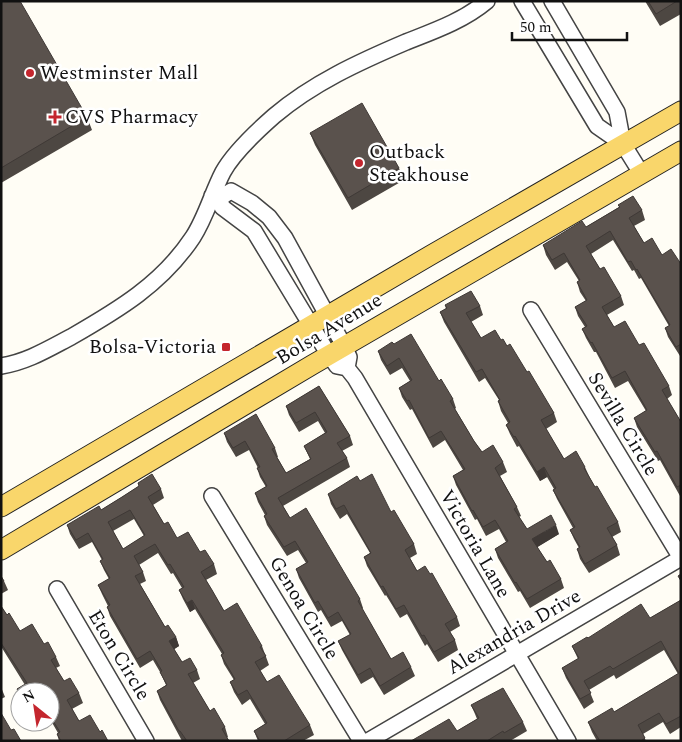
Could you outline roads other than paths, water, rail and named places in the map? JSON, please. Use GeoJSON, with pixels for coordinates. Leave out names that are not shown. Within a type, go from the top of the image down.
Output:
{"type":"FeatureCollection","features":[{"type":"Feature","properties":{"kind":"main road","name":"Bolsa Avenue"},"geometry":{"type":"LineString","coordinates":[[1,507],[327,315],[681,111]]}},
{"type":"Feature","properties":{"kind":"main road","name":"Bolsa Avenue"},"geometry":{"type":"LineString","coordinates":[[1,550],[337,350],[681,151]]}},
{"type":"Feature","properties":{"kind":"street"},"geometry":{"type":"LineString","coordinates":[[1,366],[14,364],[40,353],[108,316],[140,295],[170,267],[193,237],[216,197],[224,170],[246,143],[274,116],[302,95],[344,70],[451,23],[478,9],[487,1]]}},
{"type":"Feature","properties":{"kind":"street"},"geometry":{"type":"LineString","coordinates":[[522,1],[597,126],[623,144]]}},
{"type":"Feature","properties":{"kind":"street"},"geometry":{"type":"LineString","coordinates":[[552,1],[617,112],[623,144],[641,173]]}},
{"type":"Feature","properties":{"kind":"street","name":"Victoria Lane"},"geometry":{"type":"LineString","coordinates":[[337,350],[311,326],[254,231],[222,207],[216,197],[231,191],[252,203],[269,217],[285,238],[327,315],[337,350],[337,366],[347,368],[355,378],[568,741]]}},
{"type":"Feature","properties":{"kind":"street","name":"Sevilla Circle"},"geometry":{"type":"LineString","coordinates":[[531,310],[681,558]]}},
{"type":"Feature","properties":{"kind":"street","name":"Genoa Circle"},"geometry":{"type":"LineString","coordinates":[[212,496],[361,741]]}},
{"type":"Feature","properties":{"kind":"street","name":"Alexandria Drive"},"geometry":{"type":"LineString","coordinates":[[368,741],[681,558]]}},
{"type":"Feature","properties":{"kind":"street","name":"Eton Circle"},"geometry":{"type":"LineString","coordinates":[[57,589],[146,741]]}},
{"type":"Feature","properties":{"kind":"place","name":"Westminster Mall"},"geometry":{"type":"Point","coordinates":[30,73]}},
{"type":"Feature","properties":{"kind":"place","name":"CVS Pharmacy"},"geometry":{"type":"Point","coordinates":[55,117]}},
{"type":"Feature","properties":{"kind":"place","name":"Outback Steakhouse"},"geometry":{"type":"Point","coordinates":[359,163]}},
{"type":"Feature","properties":{"kind":"place","name":"Bolsa-Victoria"},"geometry":{"type":"Point","coordinates":[226,347]}}]}
